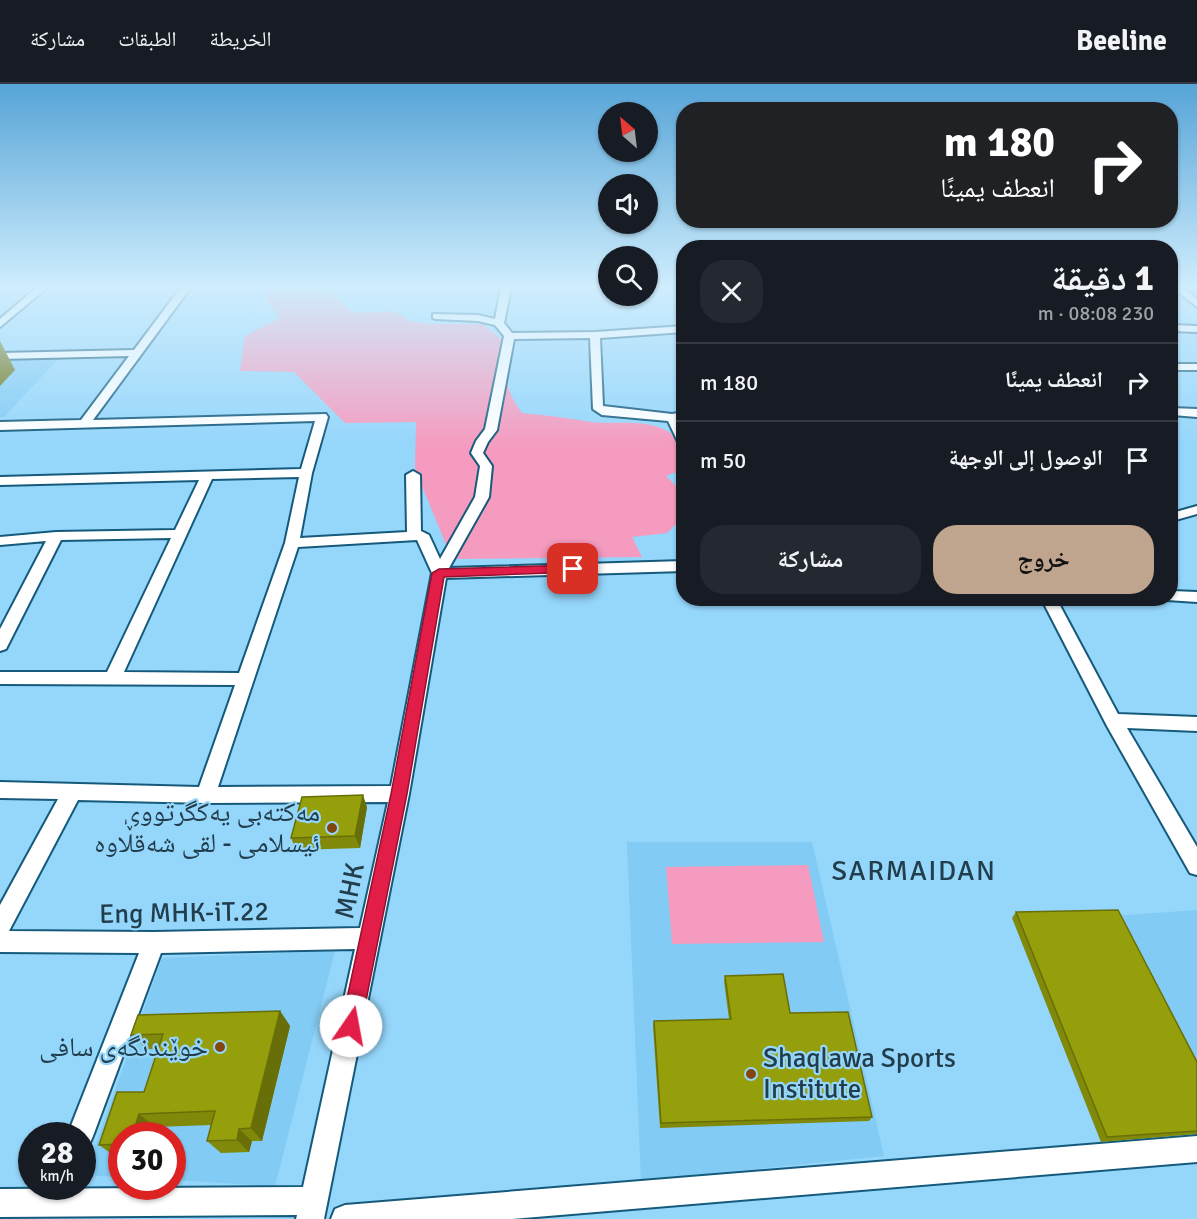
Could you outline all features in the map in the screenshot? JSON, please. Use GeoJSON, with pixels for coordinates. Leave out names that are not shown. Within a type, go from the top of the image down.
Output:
{"type":"FeatureCollection","features":[{"type":"Feature","properties":{"kind":"street"},"geometry":{"type":"LineString","coordinates":[[84,424],[148,340]]}},
{"type":"Feature","properties":{"kind":"street","name":"MHK"},"geometry":{"type":"LineString","coordinates":[[312,1210],[399,794],[439,573],[482,497],[486,466],[477,453],[491,430],[508,340]]}},
{"type":"Feature","properties":{"kind":"street"},"geometry":{"type":"LineString","coordinates":[[595,340],[597,407],[613,414],[676,417]]}},
{"type":"Feature","properties":{"kind":"street"},"geometry":{"type":"LineString","coordinates":[[0,356],[139,353]]}},
{"type":"Feature","properties":{"kind":"street"},"geometry":{"type":"LineString","coordinates":[[1178,367],[1197,367]]}},
{"type":"Feature","properties":{"kind":"street"},"geometry":{"type":"LineString","coordinates":[[1178,412],[1197,413]]}},
{"type":"Feature","properties":{"kind":"street"},"geometry":{"type":"LineString","coordinates":[[0,426],[322,417],[306,473],[292,543],[206,795]]}},
{"type":"Feature","properties":{"kind":"street"},"geometry":{"type":"LineString","coordinates":[[0,481],[306,473]]}},
{"type":"Feature","properties":{"kind":"street"},"geometry":{"type":"LineString","coordinates":[[413,475],[414,536]]}},
{"type":"Feature","properties":{"kind":"street"},"geometry":{"type":"LineString","coordinates":[[113,678],[207,476]]}},
{"type":"Feature","properties":{"kind":"street"},"geometry":{"type":"LineString","coordinates":[[1178,515],[1197,510]]}},
{"type":"Feature","properties":{"kind":"street"},"geometry":{"type":"LineString","coordinates":[[0,541],[56,536],[180,534]]}},
{"type":"Feature","properties":{"kind":"street"},"geometry":{"type":"LineString","coordinates":[[292,543],[422,535],[439,573],[676,566]]}},
{"type":"Feature","properties":{"kind":"street"},"geometry":{"type":"LineString","coordinates":[[0,645],[56,536]]}},
{"type":"Feature","properties":{"kind":"street"},"geometry":{"type":"LineString","coordinates":[[1178,596],[1197,597]]}},
{"type":"Feature","properties":{"kind":"street"},"geometry":{"type":"LineString","coordinates":[[1052,606],[1113,721],[1197,866]]}},
{"type":"Feature","properties":{"kind":"street"},"geometry":{"type":"LineString","coordinates":[[0,678],[247,679]]}},
{"type":"Feature","properties":{"kind":"street"},"geometry":{"type":"LineString","coordinates":[[1113,721],[1197,724]]}},
{"type":"Feature","properties":{"kind":"street"},"geometry":{"type":"LineString","coordinates":[[0,790],[206,795],[399,794]]}},
{"type":"Feature","properties":{"kind":"street"},"geometry":{"type":"LineString","coordinates":[[0,926],[73,791]]}},
{"type":"Feature","properties":{"kind":"street","name":"Eng MHK-iT.22"},"geometry":{"type":"LineString","coordinates":[[0,941],[153,943],[369,938]]}},
{"type":"Feature","properties":{"kind":"street"},"geometry":{"type":"LineString","coordinates":[[85,1122],[153,943]]}},
{"type":"Feature","properties":{"kind":"street"},"geometry":{"type":"LineString","coordinates":[[345,1219],[1197,1149]]}},
{"type":"Feature","properties":{"kind":"street"},"geometry":{"type":"LineString","coordinates":[[96,1197],[312,1210]]}},
{"type":"Feature","properties":{"kind":"street"},"geometry":{"type":"LineString","coordinates":[[0,1203],[21,1200]]}},
{"type":"Feature","properties":{"kind":"shaded area"},"geometry":{"type":"Polygon","coordinates":[[[244,340],[501,340],[505,343],[506,380],[512,397],[522,413],[591,422],[641,423],[660,428],[673,435],[676,439],[676,472],[666,476],[676,486],[676,524],[667,533],[632,537],[642,557],[452,559],[415,469],[416,422],[345,423],[294,372],[240,371],[244,340]]]}},
{"type":"Feature","properties":{"kind":"shaded area"},"geometry":{"type":"Polygon","coordinates":[[[62,355],[4,417],[0,417],[0,356],[62,355]]]}},
{"type":"Feature","properties":{"kind":"shaded area","name":"Shaqlawa Sports Institute"},"geometry":{"type":"Polygon","coordinates":[[[627,842],[812,842],[884,1156],[641,1181],[627,842]]]}},
{"type":"Feature","properties":{"kind":"shaded area"},"geometry":{"type":"Polygon","coordinates":[[[808,865],[824,942],[672,944],[666,867],[808,865]]]}},
{"type":"Feature","properties":{"kind":"shaded area"},"geometry":{"type":"Polygon","coordinates":[[[1197,910],[1197,1135],[1102,1145],[1012,918],[1113,916],[1197,910]]]}},
{"type":"Feature","properties":{"kind":"shaded area","name":"خوێندنگەی سافی"},"geometry":{"type":"Polygon","coordinates":[[[335,951],[275,1186],[186,1181],[186,1122],[108,1122],[108,1176],[96,1176],[96,1144],[162,958],[335,951]]]}},
{"type":"Feature","properties":{"kind":"building","name":"مەکتەبی یەکگرتووی ئیسلامی - لقی شەقڵاوە"},"geometry":{"type":"Polygon","coordinates":[[[363,795],[355,836],[291,838],[302,797],[363,795]]]}},
{"type":"Feature","properties":{"kind":"building"},"geometry":{"type":"Polygon","coordinates":[[[1118,910],[1197,1062],[1197,1131],[1107,1137],[1016,912],[1118,910]]]}},
{"type":"Feature","properties":{"kind":"building"},"geometry":{"type":"Polygon","coordinates":[[[783,974],[790,1013],[848,1012],[872,1117],[661,1123],[654,1021],[731,1019],[725,976],[783,974]]]}},
{"type":"Feature","properties":{"kind":"building"},"geometry":{"type":"Polygon","coordinates":[[[280,1011],[251,1128],[239,1129],[237,1140],[207,1141],[215,1111],[139,1114],[136,1122],[108,1122],[108,1145],[99,1145],[117,1092],[144,1092],[163,1034],[131,1035],[138,1015],[280,1011]]]}},
{"type":"Feature","properties":{"kind":"place","name":"مەکتەبی یەکگرتووی ئیسلامی - لقی شەقڵاوە"},"geometry":{"type":"Point","coordinates":[332,828]}},
{"type":"Feature","properties":{"kind":"place","name":"خوێندنگەی سافی"},"geometry":{"type":"Point","coordinates":[220,1047]}},
{"type":"Feature","properties":{"kind":"place","name":"Shaqlawa Sports Institute"},"geometry":{"type":"Point","coordinates":[751,1074]}},
{"type":"Feature","properties":{"kind":"district","name":"SARMAIDAN"},"geometry":{"type":"Point","coordinates":[914,871]}},
{"type":"Feature","properties":{"kind":"route"},"geometry":{"type":"LineString","coordinates":[[351,1026],[399,794],[439,573],[573,569]]}}]}
